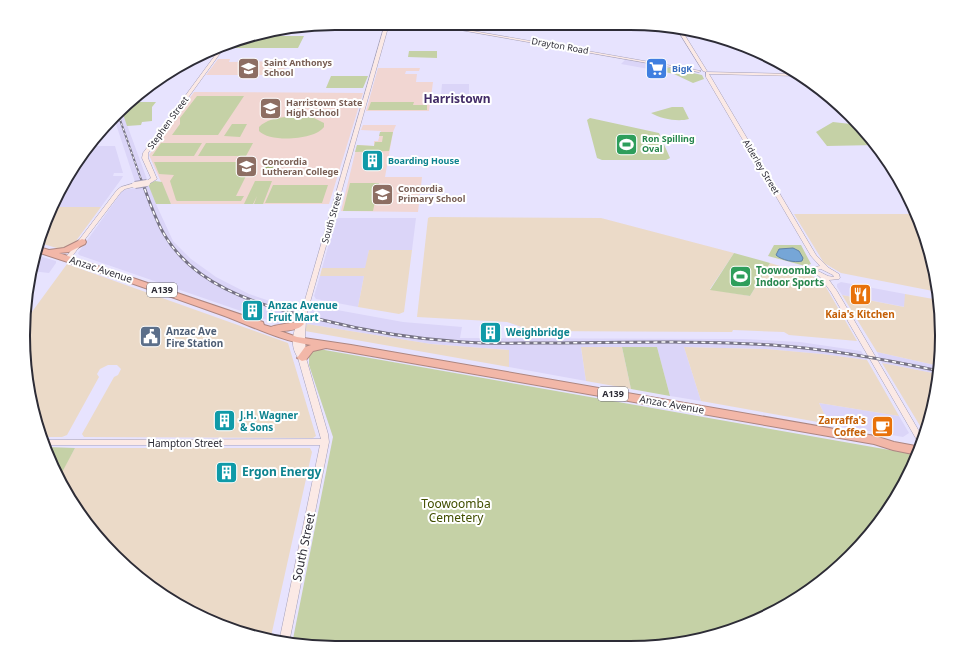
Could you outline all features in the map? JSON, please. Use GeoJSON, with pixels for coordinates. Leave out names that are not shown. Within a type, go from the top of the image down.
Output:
{"type":"FeatureCollection","features":[{"type":"Feature","properties":{"kind":"highway"},"geometry":{"type":"LineString","coordinates":[[42,250],[65,250],[82,242]]}},
{"type":"Feature","properties":{"kind":"highway","name":"Anzac Avenue"},"geometry":{"type":"LineString","coordinates":[[42,251],[68,258],[254,323],[275,328],[298,338],[874,440],[913,449]]}},
{"type":"Feature","properties":{"kind":"highway"},"geometry":{"type":"LineString","coordinates":[[275,328],[289,328],[301,322]]}},
{"type":"Feature","properties":{"kind":"highway","name":"Anzac Avenue"},"geometry":{"type":"LineString","coordinates":[[254,323],[261,327],[298,338],[328,345],[351,348]]}},
{"type":"Feature","properties":{"kind":"highway"},"geometry":{"type":"LineString","coordinates":[[302,358],[309,349],[328,345]]}},
{"type":"Feature","properties":{"kind":"highway","name":"Anzac Avenue"},"geometry":{"type":"LineString","coordinates":[[874,440],[915,445]]}},
{"type":"Feature","properties":{"kind":"street","name":"South Street"},"geometry":{"type":"LineString","coordinates":[[285,636],[325,442],[298,338],[303,324],[301,322],[385,30]]}},
{"type":"Feature","properties":{"kind":"street","name":"Drayton Road"},"geometry":{"type":"LineString","coordinates":[[463,30],[703,72],[790,76]]}},
{"type":"Feature","properties":{"kind":"street","name":"Alderley Street"},"geometry":{"type":"LineString","coordinates":[[682,35],[703,72],[814,256],[826,268],[836,275],[837,278],[834,279]]}},
{"type":"Feature","properties":{"kind":"street","name":"Stephen Street"},"geometry":{"type":"LineString","coordinates":[[68,258],[82,242],[120,190],[147,183],[154,179],[145,160],[145,155],[218,53]]}},
{"type":"Feature","properties":{"kind":"street","name":"Alderley Street"},"geometry":{"type":"LineString","coordinates":[[814,256],[816,268]]}},
{"type":"Feature","properties":{"kind":"street"},"geometry":{"type":"LineString","coordinates":[[826,268],[816,268],[815,271],[822,276],[834,279],[832,283],[834,291]]}},
{"type":"Feature","properties":{"kind":"street"},"geometry":{"type":"LineString","coordinates":[[822,276],[834,291],[918,436]]}},
{"type":"Feature","properties":{"kind":"street","name":"Hampton Street"},"geometry":{"type":"LineString","coordinates":[[49,442],[325,442]]}},
{"type":"Feature","properties":{"kind":"shaded area","name":"Saint Anthonys School"},"geometry":{"type":"Polygon","coordinates":[[[218,59],[230,59],[229,62],[289,61],[281,75],[206,75],[218,59]]]}},
{"type":"Feature","properties":{"kind":"shaded area"},"geometry":{"type":"Polygon","coordinates":[[[625,60],[665,67],[660,71],[621,64],[625,60]]]}},
{"type":"Feature","properties":{"kind":"shaded area"},"geometry":{"type":"Polygon","coordinates":[[[378,68],[420,68],[419,71],[406,71],[405,74],[417,74],[416,82],[433,82],[429,111],[366,111],[378,68]]]}},
{"type":"Feature","properties":{"kind":"shaded area"},"geometry":{"type":"Polygon","coordinates":[[[442,84],[469,84],[469,95],[441,95],[442,84]]]}},
{"type":"Feature","properties":{"kind":"shaded area"},"geometry":{"type":"Polygon","coordinates":[[[194,92],[363,93],[329,204],[171,204],[149,155],[194,92]]]}},
{"type":"Feature","properties":{"kind":"shaded area"},"geometry":{"type":"Polygon","coordinates":[[[123,115],[156,204],[173,241],[191,259],[216,277],[249,294],[297,310],[295,321],[284,326],[79,255],[78,253],[123,190],[137,188],[116,123],[123,115]]]}},
{"type":"Feature","properties":{"kind":"shaded area","name":"Concordia Primary School"},"geometry":{"type":"Polygon","coordinates":[[[363,125],[396,125],[393,132],[385,177],[422,177],[418,212],[341,211],[357,145],[374,146],[374,141],[378,141],[381,131],[361,130],[363,125]]]}},
{"type":"Feature","properties":{"kind":"shaded area"},"geometry":{"type":"Polygon","coordinates":[[[96,146],[115,146],[123,173],[114,173],[113,176],[123,176],[101,207],[59,207],[81,166],[96,146]]]}},
{"type":"Feature","properties":{"kind":"shaded area"},"geometry":{"type":"Polygon","coordinates":[[[59,207],[101,207],[73,245],[60,249],[44,244],[59,207]]]}},
{"type":"Feature","properties":{"kind":"shaded area"},"geometry":{"type":"Polygon","coordinates":[[[794,214],[910,214],[925,256],[931,291],[841,273],[824,263],[794,214]]]}},
{"type":"Feature","properties":{"kind":"shaded area"},"geometry":{"type":"Polygon","coordinates":[[[416,218],[412,250],[369,250],[366,268],[322,268],[336,219],[416,218]]]}},
{"type":"Feature","properties":{"kind":"shaded area"},"geometry":{"type":"Polygon","coordinates":[[[428,218],[601,218],[734,253],[710,289],[750,296],[770,263],[810,275],[823,282],[857,341],[789,335],[784,332],[733,330],[732,332],[533,331],[507,322],[417,317],[428,218]]]}},
{"type":"Feature","properties":{"kind":"shaded area"},"geometry":{"type":"Polygon","coordinates":[[[369,250],[412,250],[404,312],[399,314],[358,307],[364,276],[320,276],[322,268],[365,268],[369,250]]]}},
{"type":"Feature","properties":{"kind":"shaded area"},"geometry":{"type":"Polygon","coordinates":[[[40,256],[56,261],[49,273],[37,272],[40,256]]]}},
{"type":"Feature","properties":{"kind":"shaded area"},"geometry":{"type":"Polygon","coordinates":[[[67,264],[288,343],[316,436],[313,438],[84,437],[82,434],[114,377],[118,375],[121,369],[117,365],[108,365],[100,369],[97,374],[99,377],[67,435],[62,437],[47,437],[40,415],[33,375],[30,336],[31,313],[67,264]]]}},
{"type":"Feature","properties":{"kind":"shaded area"},"geometry":{"type":"Polygon","coordinates":[[[320,276],[364,276],[358,307],[316,299],[314,296],[320,276]]]}},
{"type":"Feature","properties":{"kind":"shaded area"},"geometry":{"type":"Polygon","coordinates":[[[841,282],[905,294],[905,307],[842,295],[837,287],[837,284],[841,282]]]}},
{"type":"Feature","properties":{"kind":"shaded area"},"geometry":{"type":"Polygon","coordinates":[[[905,294],[932,299],[935,336],[933,365],[877,352],[842,295],[904,307],[905,294]]]}},
{"type":"Feature","properties":{"kind":"shaded area"},"geometry":{"type":"Polygon","coordinates":[[[315,306],[403,322],[462,327],[460,338],[744,339],[800,342],[861,351],[867,360],[766,349],[684,347],[701,401],[670,396],[657,347],[581,348],[586,381],[509,367],[509,350],[431,344],[307,324],[312,307],[315,306]]]}},
{"type":"Feature","properties":{"kind":"shaded area"},"geometry":{"type":"Polygon","coordinates":[[[307,324],[431,344],[509,350],[509,367],[305,331],[307,324]]]}},
{"type":"Feature","properties":{"kind":"shaded area"},"geometry":{"type":"Polygon","coordinates":[[[581,347],[622,347],[631,389],[586,381],[581,347]]]}},
{"type":"Feature","properties":{"kind":"shaded area"},"geometry":{"type":"Polygon","coordinates":[[[684,347],[766,349],[867,360],[899,416],[819,403],[829,424],[701,401],[684,347]]]}},
{"type":"Feature","properties":{"kind":"shaded area"},"geometry":{"type":"Polygon","coordinates":[[[877,352],[933,365],[932,373],[882,363],[877,352]]]}},
{"type":"Feature","properties":{"kind":"shaded area"},"geometry":{"type":"Polygon","coordinates":[[[882,363],[932,373],[925,415],[921,427],[882,363]]]}},
{"type":"Feature","properties":{"kind":"shaded area"},"geometry":{"type":"Polygon","coordinates":[[[819,403],[899,416],[909,433],[903,437],[829,424],[819,403]]]}},
{"type":"Feature","properties":{"kind":"shaded area"},"geometry":{"type":"Polygon","coordinates":[[[75,448],[310,448],[312,452],[272,634],[256,631],[219,618],[183,600],[150,578],[119,552],[106,537],[81,505],[62,471],[75,448]]]}},
{"type":"Feature","properties":{"kind":"green space"},"geometry":{"type":"Polygon","coordinates":[[[276,36],[304,36],[298,48],[232,48],[256,40],[276,36]]]}},
{"type":"Feature","properties":{"kind":"green space"},"geometry":{"type":"Polygon","coordinates":[[[409,51],[437,51],[437,58],[408,57],[409,51]]]}},
{"type":"Feature","properties":{"kind":"green space"},"geometry":{"type":"Polygon","coordinates":[[[665,67],[702,75],[704,79],[693,83],[674,74],[660,71],[665,67]]]}},
{"type":"Feature","properties":{"kind":"green space"},"geometry":{"type":"Polygon","coordinates":[[[331,76],[368,76],[363,88],[326,88],[331,76]]]}},
{"type":"Feature","properties":{"kind":"green space"},"geometry":{"type":"Polygon","coordinates":[[[197,96],[244,96],[218,135],[172,135],[180,124],[180,118],[197,96]]]}},
{"type":"Feature","properties":{"kind":"green space"},"geometry":{"type":"Polygon","coordinates":[[[139,102],[156,102],[152,107],[152,121],[142,122],[141,125],[127,126],[123,115],[134,106],[139,102]]]}},
{"type":"Feature","properties":{"kind":"green space"},"geometry":{"type":"Polygon","coordinates":[[[371,102],[414,102],[413,105],[427,105],[427,110],[368,110],[371,102]]]}},
{"type":"Feature","properties":{"kind":"green space"},"geometry":{"type":"Polygon","coordinates":[[[672,107],[683,107],[689,119],[670,119],[651,113],[672,107]]]}},
{"type":"Feature","properties":{"kind":"green space"},"geometry":{"type":"Polygon","coordinates":[[[285,117],[312,117],[324,123],[324,127],[312,135],[292,138],[273,137],[265,135],[259,131],[259,127],[268,121],[285,117]]]}},
{"type":"Feature","properties":{"kind":"green space"},"geometry":{"type":"Polygon","coordinates":[[[590,118],[659,133],[670,158],[666,160],[602,160],[597,158],[587,120],[590,118]]]}},
{"type":"Feature","properties":{"kind":"green space"},"geometry":{"type":"Polygon","coordinates":[[[833,122],[850,124],[868,145],[827,146],[816,132],[833,122]]]}},
{"type":"Feature","properties":{"kind":"green space"},"geometry":{"type":"Polygon","coordinates":[[[232,124],[247,124],[240,137],[224,136],[232,124]]]}},
{"type":"Feature","properties":{"kind":"green space"},"geometry":{"type":"Polygon","coordinates":[[[380,132],[393,132],[389,151],[355,152],[357,145],[374,146],[375,142],[382,142],[383,136],[379,136],[380,132]]]}},
{"type":"Feature","properties":{"kind":"green space"},"geometry":{"type":"Polygon","coordinates":[[[161,143],[202,143],[194,156],[152,156],[161,143]]]}},
{"type":"Feature","properties":{"kind":"green space"},"geometry":{"type":"Polygon","coordinates":[[[206,143],[253,143],[246,156],[198,156],[206,143]]]}},
{"type":"Feature","properties":{"kind":"green space"},"geometry":{"type":"Polygon","coordinates":[[[154,162],[242,162],[250,168],[236,196],[244,196],[241,201],[177,201],[170,181],[174,175],[159,174],[154,162]]]}},
{"type":"Feature","properties":{"kind":"green space"},"geometry":{"type":"Polygon","coordinates":[[[267,163],[279,165],[274,174],[261,175],[267,163]]]}},
{"type":"Feature","properties":{"kind":"green space"},"geometry":{"type":"Polygon","coordinates":[[[155,181],[162,182],[171,204],[156,204],[148,184],[155,181]]]}},
{"type":"Feature","properties":{"kind":"green space"},"geometry":{"type":"Polygon","coordinates":[[[255,181],[272,181],[263,204],[254,204],[257,196],[253,204],[244,204],[255,181]]]}},
{"type":"Feature","properties":{"kind":"green space"},"geometry":{"type":"Polygon","coordinates":[[[350,183],[379,183],[373,211],[343,211],[350,183]]]}},
{"type":"Feature","properties":{"kind":"green space"},"geometry":{"type":"Polygon","coordinates":[[[273,185],[328,185],[322,203],[265,203],[273,185]]]}},
{"type":"Feature","properties":{"kind":"green space"},"geometry":{"type":"Polygon","coordinates":[[[774,245],[801,245],[811,264],[805,266],[768,256],[774,245]]]}},
{"type":"Feature","properties":{"kind":"green space","name":"Toowoomba Indoor Sports"},"geometry":{"type":"Polygon","coordinates":[[[734,253],[770,263],[750,296],[710,290],[734,253]]]}},
{"type":"Feature","properties":{"kind":"green space"},"geometry":{"type":"Polygon","coordinates":[[[622,347],[657,347],[670,396],[631,389],[622,347]]]}},
{"type":"Feature","properties":{"kind":"green space","name":"Toowoomba Cemetery"},"geometry":{"type":"Polygon","coordinates":[[[319,349],[911,454],[884,505],[846,552],[799,590],[782,600],[746,618],[709,631],[669,638],[630,641],[336,641],[293,638],[333,437],[309,365],[309,355],[313,351],[319,349]]]}},
{"type":"Feature","properties":{"kind":"green space"},"geometry":{"type":"Polygon","coordinates":[[[51,447],[75,448],[62,472],[51,447]]]}},
{"type":"Feature","properties":{"kind":"water"},"geometry":{"type":"Polygon","coordinates":[[[793,248],[799,251],[803,258],[802,261],[788,261],[776,255],[779,249],[793,248]]]}},
{"type":"Feature","properties":{"kind":"railway"},"geometry":{"type":"LineString","coordinates":[[120,118],[142,182]]}},
{"type":"Feature","properties":{"kind":"railway"},"geometry":{"type":"LineString","coordinates":[[142,181],[152,209],[163,233],[179,254],[201,274],[228,290],[257,302],[336,323],[408,337],[473,343],[686,342],[772,345],[856,355],[933,370]]}},
{"type":"Feature","properties":{"kind":"place","name":"Saint Anthonys School"},"geometry":{"type":"Point","coordinates":[248,68]}},
{"type":"Feature","properties":{"kind":"place","name":"BigK"},"geometry":{"type":"Point","coordinates":[656,69]}},
{"type":"Feature","properties":{"kind":"place","name":"Harristown State High School"},"geometry":{"type":"Point","coordinates":[270,108]}},
{"type":"Feature","properties":{"kind":"place","name":"Ron Spilling Oval"},"geometry":{"type":"Point","coordinates":[626,144]}},
{"type":"Feature","properties":{"kind":"place","name":"Boarding House"},"geometry":{"type":"Point","coordinates":[373,161]}},
{"type":"Feature","properties":{"kind":"place","name":"Concordia Lutheran College"},"geometry":{"type":"Point","coordinates":[247,167]}},
{"type":"Feature","properties":{"kind":"place","name":"Concordia Primary School"},"geometry":{"type":"Point","coordinates":[382,194]}},
{"type":"Feature","properties":{"kind":"place","name":"Toowoomba Indoor Sports"},"geometry":{"type":"Point","coordinates":[740,276]}},
{"type":"Feature","properties":{"kind":"place","name":"Kaia's Kitchen"},"geometry":{"type":"Point","coordinates":[860,294]}},
{"type":"Feature","properties":{"kind":"place","name":"Anzac Avenue Fruit Mart"},"geometry":{"type":"Point","coordinates":[253,311]}},
{"type":"Feature","properties":{"kind":"place","name":"Weighbridge"},"geometry":{"type":"Point","coordinates":[490,332]}},
{"type":"Feature","properties":{"kind":"place","name":"Anzac Ave Fire Station"},"geometry":{"type":"Point","coordinates":[151,337]}},
{"type":"Feature","properties":{"kind":"place","name":"J.H. Wagner & Sons"},"geometry":{"type":"Point","coordinates":[224,421]}},
{"type":"Feature","properties":{"kind":"place","name":"Zarraffa's Coffee"},"geometry":{"type":"Point","coordinates":[882,426]}},
{"type":"Feature","properties":{"kind":"place","name":"Ergon Energy"},"geometry":{"type":"Point","coordinates":[226,472]}},
{"type":"Feature","properties":{"kind":"district","name":"Harristown"},"geometry":{"type":"Point","coordinates":[457,99]}}]}
